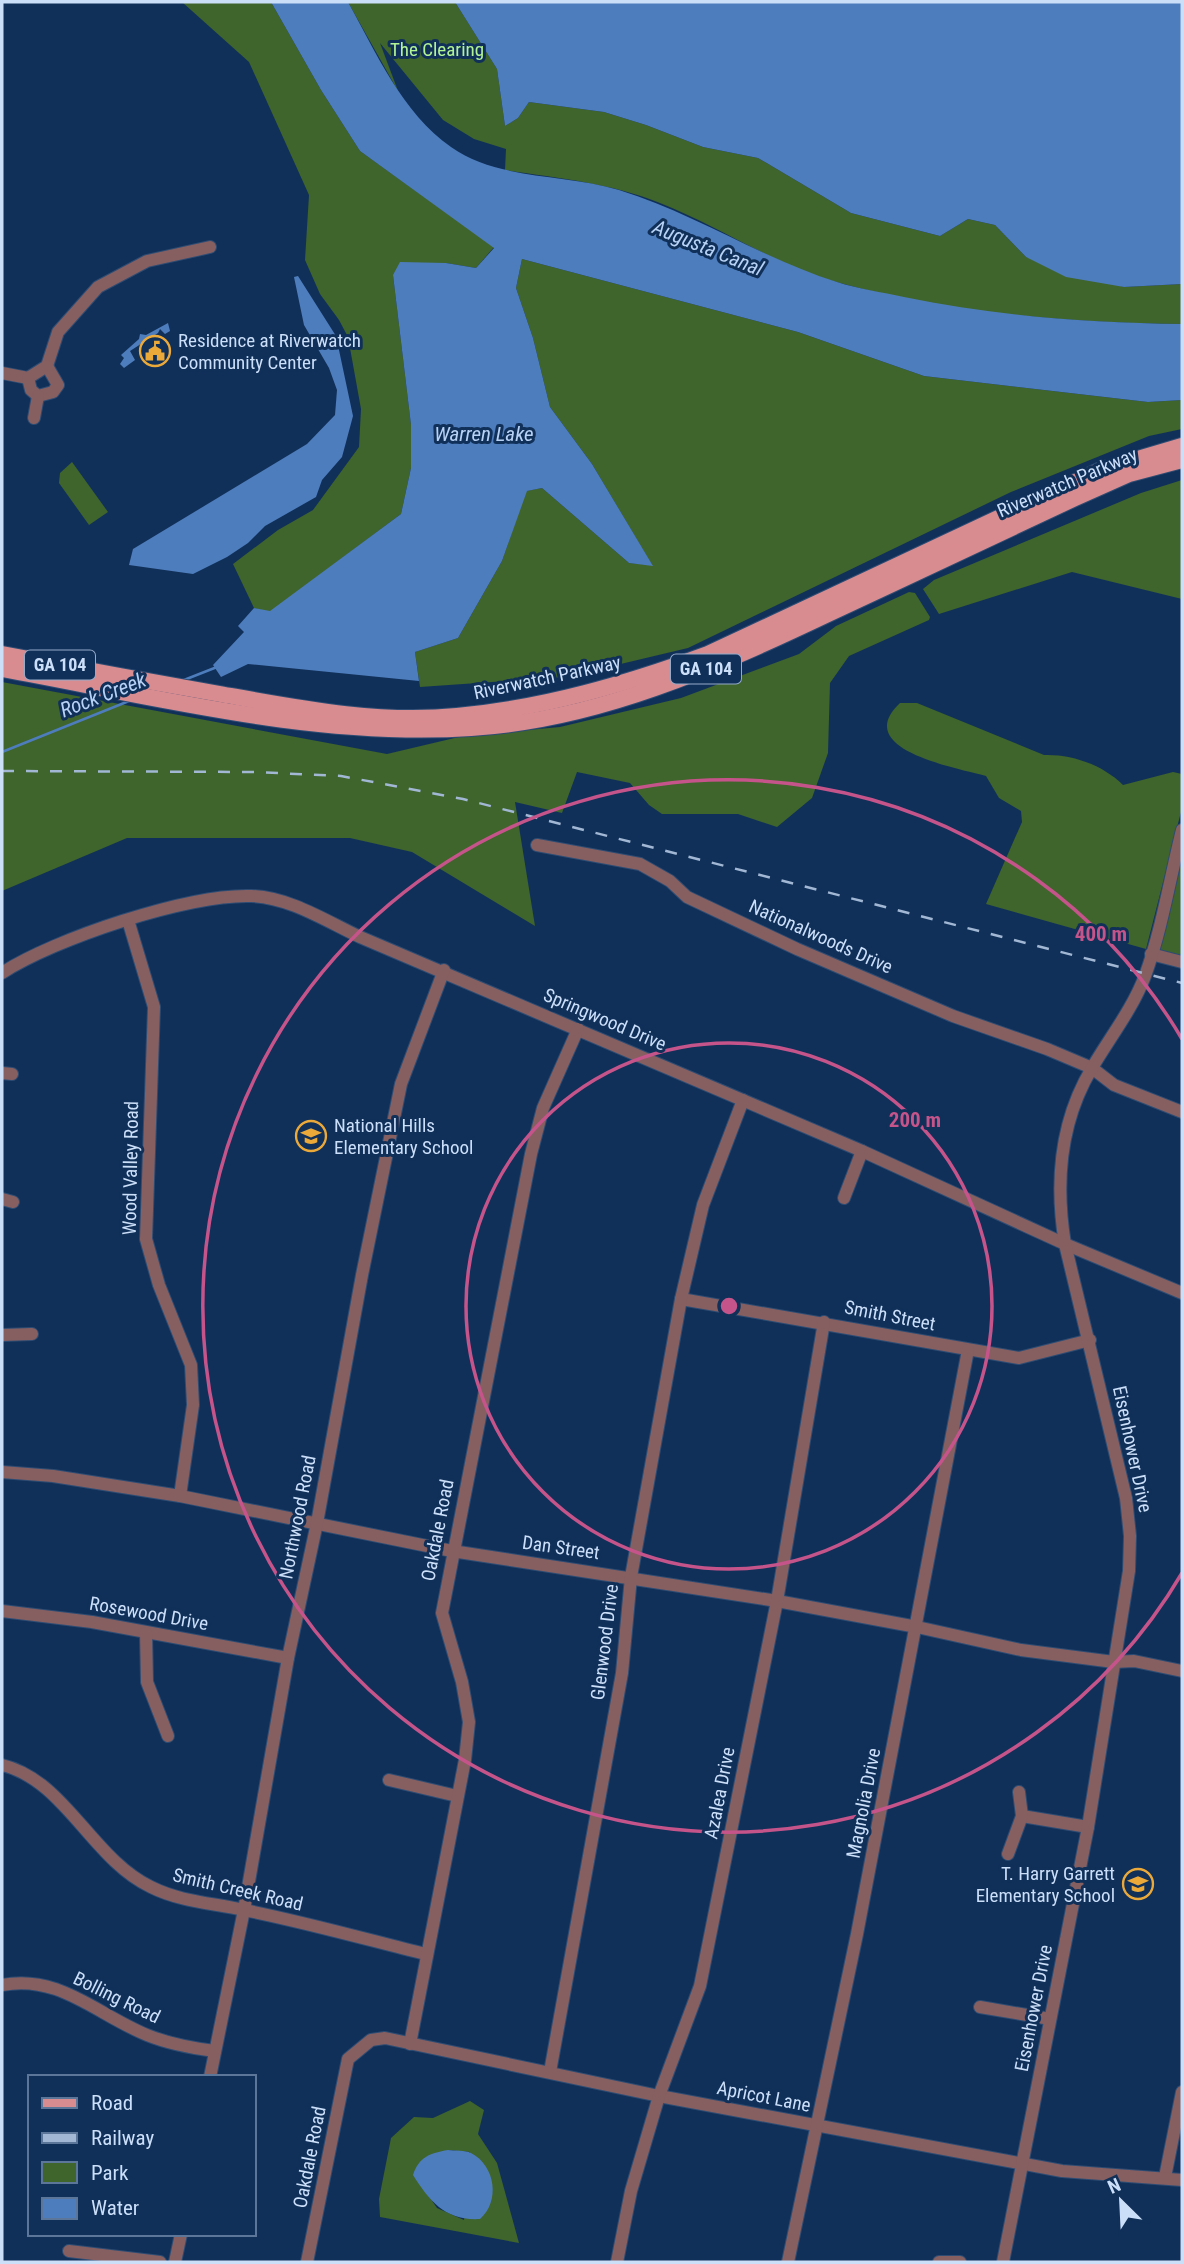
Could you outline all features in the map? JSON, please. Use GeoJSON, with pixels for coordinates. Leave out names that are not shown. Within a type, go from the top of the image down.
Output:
{"type":"FeatureCollection","features":[{"type":"Feature","properties":{"kind":"main road","name":"Riverwatch Parkway"},"geometry":{"type":"LineString","coordinates":[[2,654],[271,704],[391,718],[455,717],[584,695],[641,679],[708,654],[1101,470],[1182,446]]}},
{"type":"Feature","properties":{"kind":"main road","name":"Riverwatch Parkway"},"geometry":{"type":"LineString","coordinates":[[2,669],[326,726],[429,730],[475,728],[594,708],[731,659],[1129,474],[1182,460]]}},
{"type":"Feature","properties":{"kind":"street"},"geometry":{"type":"LineString","coordinates":[[2,373],[28,378],[47,366],[58,332],[98,287],[147,261],[210,247]]}},
{"type":"Feature","properties":{"kind":"street"},"geometry":{"type":"LineString","coordinates":[[38,396],[53,391],[58,385],[47,366]]}},
{"type":"Feature","properties":{"kind":"street"},"geometry":{"type":"LineString","coordinates":[[28,378],[31,390],[38,396]]}},
{"type":"Feature","properties":{"kind":"street"},"geometry":{"type":"LineString","coordinates":[[34,418],[38,396]]}},
{"type":"Feature","properties":{"kind":"street","name":"Eisenhower Drive"},"geometry":{"type":"LineString","coordinates":[[1003,2262],[1088,1827],[1129,1571],[1130,1536],[1124,1488],[1065,1244],[1060,1215],[1059,1168],[1077,1094],[1131,1007],[1151,954],[1182,830]]}},
{"type":"Feature","properties":{"kind":"street","name":"Nationalwoods Drive"},"geometry":{"type":"LineString","coordinates":[[537,845],[640,864],[670,881],[687,897],[797,949],[953,1016],[1092,1068],[1114,1085],[1182,1112]]}},
{"type":"Feature","properties":{"kind":"street","name":"Springwood Drive"},"geometry":{"type":"LineString","coordinates":[[2,972],[30,954],[128,920],[209,899],[251,896],[286,902],[360,937],[444,970],[862,1151],[1065,1244],[1182,1293]]}},
{"type":"Feature","properties":{"kind":"street","name":"Wood Valley Road"},"geometry":{"type":"LineString","coordinates":[[128,920],[154,1007],[146,1239],[159,1284],[191,1365],[193,1405],[180,1496]]}},
{"type":"Feature","properties":{"kind":"street"},"geometry":{"type":"LineString","coordinates":[[1151,954],[1182,962]]}},
{"type":"Feature","properties":{"kind":"street","name":"Northwood Road"},"geometry":{"type":"LineString","coordinates":[[210,2075],[244,1910],[288,1658],[317,1523],[362,1275],[401,1084],[444,970]]}},
{"type":"Feature","properties":{"kind":"street","name":"Oakdale Road"},"geometry":{"type":"LineString","coordinates":[[410,2045],[469,1722],[462,1682],[442,1613],[452,1551],[531,1154],[543,1108],[578,1029]]}},
{"type":"Feature","properties":{"kind":"street","name":"Glenwood Drive"},"geometry":{"type":"LineString","coordinates":[[550,2072],[622,1673],[631,1577],[681,1299],[703,1205],[743,1100]]}},
{"type":"Feature","properties":{"kind":"street"},"geometry":{"type":"LineString","coordinates":[[844,1198],[862,1151]]}},
{"type":"Feature","properties":{"kind":"street","name":"Smith Street"},"geometry":{"type":"LineString","coordinates":[[681,1299],[1019,1358],[1090,1340]]}},
{"type":"Feature","properties":{"kind":"street","name":"Azalea Drive"},"geometry":{"type":"LineString","coordinates":[[617,2262],[631,2191],[659,2096],[700,1986],[777,1601],[824,1322]]}},
{"type":"Feature","properties":{"kind":"street"},"geometry":{"type":"LineString","coordinates":[[2,1335],[32,1334]]}},
{"type":"Feature","properties":{"kind":"street","name":"Magnolia Drive"},"geometry":{"type":"LineString","coordinates":[[788,2262],[857,1934],[968,1350]]}},
{"type":"Feature","properties":{"kind":"street","name":"Dan Street"},"geometry":{"type":"LineString","coordinates":[[2,1472],[54,1476],[180,1496],[452,1551],[777,1601],[1021,1650],[1114,1662],[1134,1661],[1182,1671]]}},
{"type":"Feature","properties":{"kind":"street","name":"Rosewood Drive"},"geometry":{"type":"LineString","coordinates":[[2,1611],[92,1622],[288,1658]]}},
{"type":"Feature","properties":{"kind":"street"},"geometry":{"type":"LineString","coordinates":[[145,1633],[147,1682],[168,1735]]}},
{"type":"Feature","properties":{"kind":"street","name":"Smith Creek Road"},"geometry":{"type":"LineString","coordinates":[[2,1765],[17,1768],[41,1782],[122,1870],[142,1882],[189,1901],[244,1910],[425,1954]]}},
{"type":"Feature","properties":{"kind":"street"},"geometry":{"type":"LineString","coordinates":[[389,1780],[457,1796]]}},
{"type":"Feature","properties":{"kind":"street"},"geometry":{"type":"LineString","coordinates":[[1008,1854],[1022,1816],[1019,1792]]}},
{"type":"Feature","properties":{"kind":"street"},"geometry":{"type":"LineString","coordinates":[[1022,1816],[1088,1827]]}},
{"type":"Feature","properties":{"kind":"street","name":"Bolling Road"},"geometry":{"type":"LineString","coordinates":[[2,1985],[44,1983],[145,2034],[177,2046],[215,2051]]}},
{"type":"Feature","properties":{"kind":"street"},"geometry":{"type":"LineString","coordinates":[[980,2007],[1050,2019]]}},
{"type":"Feature","properties":{"kind":"street","name":"Apricot Lane"},"geometry":{"type":"LineString","coordinates":[[348,2059],[371,2040],[385,2038],[659,2096],[1062,2171],[1182,2180]]}},
{"type":"Feature","properties":{"kind":"street","name":"Oakdale Road"},"geometry":{"type":"LineString","coordinates":[[307,2262],[348,2059]]}},
{"type":"Feature","properties":{"kind":"street"},"geometry":{"type":"LineString","coordinates":[[1166,2177],[1182,2092]]}},
{"type":"Feature","properties":{"kind":"street"},"geometry":{"type":"LineString","coordinates":[[175,2262],[181,2236]]}},
{"type":"Feature","properties":{"kind":"street"},"geometry":{"type":"LineString","coordinates":[[69,2251],[160,2262]]}},
{"type":"Feature","properties":{"kind":"street"},"geometry":{"type":"LineString","coordinates":[[942,2261],[960,2262]]}},
{"type":"Feature","properties":{"kind":"green space"},"geometry":{"type":"Polygon","coordinates":[[[182,2],[271,2],[321,90],[360,151],[494,247],[476,268],[446,263],[393,275],[411,425],[411,468],[401,514],[270,612],[254,608],[233,564],[278,530],[313,510],[359,447],[361,409],[348,337],[320,294],[305,260],[309,195],[249,62],[182,2]]]}},
{"type":"Feature","properties":{"kind":"green space","name":"The Clearing"},"geometry":{"type":"Polygon","coordinates":[[[348,2],[455,2],[497,69],[505,126],[518,118],[529,102],[604,112],[703,147],[758,158],[851,213],[940,236],[968,219],[995,225],[1026,257],[1124,287],[1182,284],[1182,324],[1010,314],[882,293],[816,276],[793,267],[683,213],[641,196],[583,182],[505,170],[506,149],[474,139],[443,120],[380,43],[398,91],[348,2]]]}},
{"type":"Feature","properties":{"kind":"green space"},"geometry":{"type":"Polygon","coordinates":[[[522,259],[798,332],[924,376],[1148,402],[1182,400],[1182,429],[1149,436],[1011,492],[688,648],[566,677],[420,687],[415,652],[458,638],[502,561],[526,491],[542,488],[629,563],[652,565],[592,464],[550,407],[533,338],[516,288],[522,259]]]}},
{"type":"Feature","properties":{"kind":"green space"},"geometry":{"type":"Polygon","coordinates":[[[72,462],[108,512],[89,525],[59,483],[60,473],[72,462]]]}},
{"type":"Feature","properties":{"kind":"green space"},"geometry":{"type":"Polygon","coordinates":[[[1182,480],[1182,599],[1072,572],[939,614],[923,589],[934,580],[1141,493],[1182,480]]]}},
{"type":"Feature","properties":{"kind":"green space"},"geometry":{"type":"Polygon","coordinates":[[[909,592],[915,593],[930,617],[929,620],[849,656],[830,683],[828,753],[812,798],[777,827],[738,814],[662,814],[649,805],[630,783],[577,772],[562,813],[515,802],[535,926],[412,852],[350,838],[127,838],[2,891],[2,682],[387,754],[463,736],[560,727],[681,698],[799,654],[836,626],[909,592]]]}},
{"type":"Feature","properties":{"kind":"green space"},"geometry":{"type":"Polygon","coordinates":[[[900,703],[917,703],[1044,755],[1065,756],[1097,766],[1123,785],[1173,772],[1182,774],[1182,808],[1146,949],[986,904],[1022,822],[1021,811],[999,798],[986,776],[933,762],[898,745],[888,733],[888,719],[900,703]]]}},
{"type":"Feature","properties":{"kind":"green space"},"geometry":{"type":"Polygon","coordinates":[[[1182,821],[1182,962],[1151,954],[1182,821]]]}},
{"type":"Feature","properties":{"kind":"green space"},"geometry":{"type":"Polygon","coordinates":[[[470,2101],[484,2110],[478,2134],[497,2163],[519,2243],[380,2217],[379,2199],[391,2138],[414,2117],[433,2118],[470,2101]],[[448,2150],[414,2175],[437,2208],[464,2220],[470,2152],[448,2150]]]}},
{"type":"Feature","properties":{"kind":"water"},"geometry":{"type":"Polygon","coordinates":[[[271,2],[348,2],[380,61],[418,117],[451,147],[490,166],[619,190],[674,211],[781,261],[853,287],[1008,314],[1182,324],[1182,400],[1148,402],[924,376],[798,332],[522,259],[516,288],[533,338],[550,407],[592,464],[653,566],[629,563],[542,488],[527,491],[502,561],[458,638],[415,652],[419,681],[248,664],[221,677],[213,665],[244,632],[238,626],[254,608],[270,611],[401,514],[411,468],[411,425],[393,275],[400,262],[446,263],[476,268],[494,248],[360,151],[321,90],[271,2]]]}},
{"type":"Feature","properties":{"kind":"water"},"geometry":{"type":"Polygon","coordinates":[[[455,2],[1182,2],[1182,284],[1124,287],[1066,277],[1026,257],[995,225],[968,219],[940,236],[851,213],[758,158],[703,147],[604,112],[529,102],[518,118],[505,126],[497,69],[455,2]]]}},
{"type":"Feature","properties":{"kind":"water"},"geometry":{"type":"Polygon","coordinates":[[[298,276],[336,336],[353,416],[342,457],[322,480],[316,497],[265,526],[248,543],[227,557],[193,574],[129,565],[133,549],[307,444],[335,415],[337,390],[329,368],[304,325],[294,277],[298,276]]]}},
{"type":"Feature","properties":{"kind":"water"},"geometry":{"type":"Polygon","coordinates":[[[168,323],[170,331],[165,334],[160,329],[130,351],[135,360],[124,368],[120,364],[124,358],[121,355],[139,339],[140,334],[146,335],[168,323]]]}},
{"type":"Feature","properties":{"kind":"water"},"geometry":{"type":"Polygon","coordinates":[[[448,2150],[471,2153],[486,2166],[493,2194],[491,2203],[480,2219],[458,2217],[440,2208],[413,2175],[418,2164],[426,2157],[448,2150]]]}},
{"type":"Feature","properties":{"kind":"waterway","name":"Rock Creek"},"geometry":{"type":"LineString","coordinates":[[184,680],[217,667]]}},
{"type":"Feature","properties":{"kind":"waterway","name":"Rock Creek"},"geometry":{"type":"LineString","coordinates":[[2,752],[129,701]]}},
{"type":"Feature","properties":{"kind":"railway"},"geometry":{"type":"LineString","coordinates":[[2,771],[254,772],[341,776],[463,799],[1182,983]]}},
{"type":"Feature","properties":{"kind":"place","name":"Residence at Riverwatch Community Center"},"geometry":{"type":"Point","coordinates":[155,351]}},
{"type":"Feature","properties":{"kind":"place","name":"National Hills Elementary School"},"geometry":{"type":"Point","coordinates":[311,1136]}},
{"type":"Feature","properties":{"kind":"place","name":"T. Harry Garrett Elementary School"},"geometry":{"type":"Point","coordinates":[1138,1884]}},
{"type":"Feature","properties":{"kind":"water label","name":"Augusta Canal"},"geometry":{"type":"Point","coordinates":[708,248]}},
{"type":"Feature","properties":{"kind":"water label","name":"Warren Lake"},"geometry":{"type":"Point","coordinates":[484,434]}}]}
